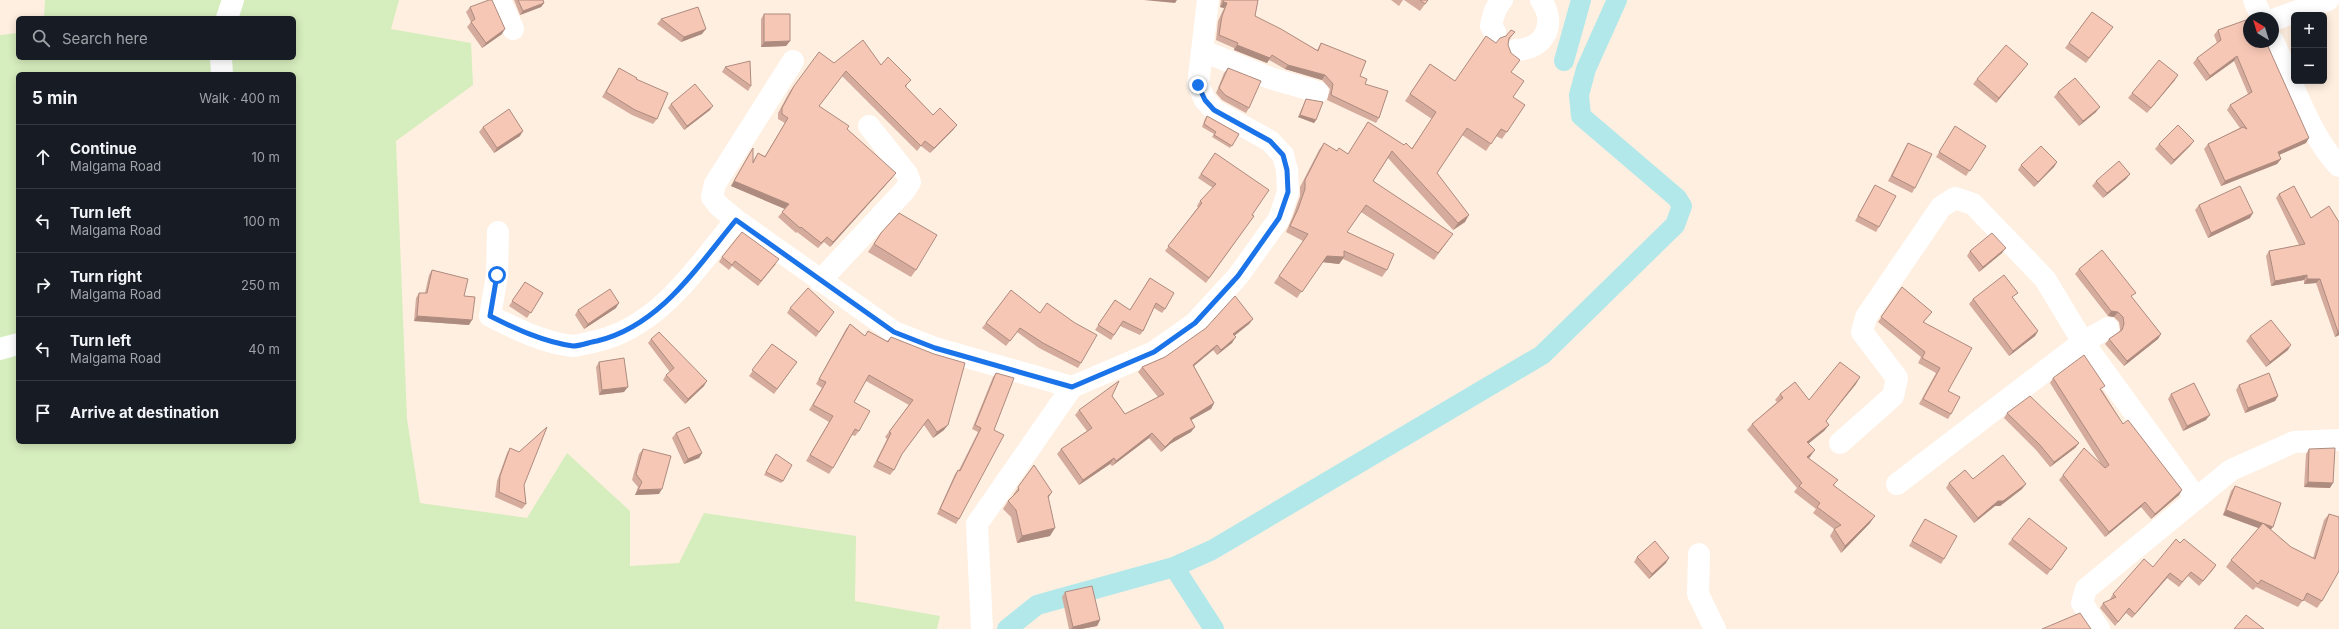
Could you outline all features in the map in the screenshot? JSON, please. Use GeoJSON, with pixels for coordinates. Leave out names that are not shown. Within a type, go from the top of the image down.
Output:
{"type":"FeatureCollection","features":[{"type":"Feature","properties":{"kind":"street"},"geometry":{"type":"LineString","coordinates":[[228,16],[233,0]]}},
{"type":"Feature","properties":{"kind":"street"},"geometry":{"type":"LineString","coordinates":[[500,0],[513,29]]}},
{"type":"Feature","properties":{"kind":"street"},"geometry":{"type":"LineString","coordinates":[[982,629],[977,524],[1072,387],[1154,352],[1195,323],[1238,276],[1279,218],[1288,192],[1287,170],[1283,155],[1270,141],[1214,110],[1205,100],[1198,85],[1208,0]]}},
{"type":"Feature","properties":{"kind":"street"},"geometry":{"type":"LineString","coordinates":[[1495,32],[1491,26],[1493,16],[1497,5],[1502,0]]}},
{"type":"Feature","properties":{"kind":"street"},"geometry":{"type":"LineString","coordinates":[[1516,50],[1532,46],[1541,41],[1546,32],[1549,25],[1548,14],[1541,0]]}},
{"type":"Feature","properties":{"kind":"street"},"geometry":{"type":"LineString","coordinates":[[2254,0],[2259,12]]}},
{"type":"Feature","properties":{"kind":"street"},"geometry":{"type":"LineString","coordinates":[[2279,18],[2328,0]]}},
{"type":"Feature","properties":{"kind":"street"},"geometry":{"type":"LineString","coordinates":[[2276,48],[2312,125],[2326,151],[2339,166]]}},
{"type":"Feature","properties":{"kind":"street"},"geometry":{"type":"LineString","coordinates":[[1203,51],[1270,78],[1318,92]]}},
{"type":"Feature","properties":{"kind":"street"},"geometry":{"type":"LineString","coordinates":[[221,60],[222,72]]}},
{"type":"Feature","properties":{"kind":"street"},"geometry":{"type":"LineString","coordinates":[[793,61],[715,184],[712,196],[718,205],[736,220],[820,281],[894,332],[935,348],[1072,387]]}},
{"type":"Feature","properties":{"kind":"street"},"geometry":{"type":"LineString","coordinates":[[820,281],[905,190],[910,182],[907,174],[869,126]]}},
{"type":"Feature","properties":{"kind":"street"},"geometry":{"type":"LineString","coordinates":[[1840,443],[1893,396],[1897,378],[1862,332],[1866,317],[1941,207],[1955,198],[1973,204],[2045,279],[2083,342],[2196,498]]}},
{"type":"Feature","properties":{"kind":"street"},"geometry":{"type":"LineString","coordinates":[[498,232],[497,275],[490,316],[524,332],[574,346],[611,337],[648,317],[671,298],[736,220]]}},
{"type":"Feature","properties":{"kind":"street"},"geometry":{"type":"LineString","coordinates":[[1897,484],[2083,342],[2108,328]]}},
{"type":"Feature","properties":{"kind":"street"},"geometry":{"type":"LineString","coordinates":[[0,349],[16,345]]}},
{"type":"Feature","properties":{"kind":"street"},"geometry":{"type":"LineString","coordinates":[[2099,629],[2082,603],[2086,589],[2231,470],[2294,442],[2339,440]]}},
{"type":"Feature","properties":{"kind":"street"},"geometry":{"type":"LineString","coordinates":[[1699,554],[1698,594],[1716,629]]}},
{"type":"Feature","properties":{"kind":"green space"},"geometry":{"type":"Polygon","coordinates":[[[45,0],[399,0],[391,29],[471,43],[473,85],[396,141],[407,419],[420,503],[527,518],[567,453],[630,511],[630,566],[679,563],[704,513],[856,536],[855,601],[940,616],[937,629],[0,629],[0,35],[16,33],[16,60],[296,60],[296,16],[44,16],[45,0]]]}},
{"type":"Feature","properties":{"kind":"building"},"geometry":{"type":"Polygon","coordinates":[[[492,0],[505,29],[486,43],[471,22],[475,19],[470,7],[492,0]]]}},
{"type":"Feature","properties":{"kind":"building"},"geometry":{"type":"Polygon","coordinates":[[[518,0],[543,0],[544,3],[523,11],[518,0]]]}},
{"type":"Feature","properties":{"kind":"building"},"geometry":{"type":"Polygon","coordinates":[[[1224,0],[1258,0],[1255,16],[1281,29],[1318,51],[1321,43],[1366,61],[1360,76],[1367,79],[1365,84],[1388,91],[1379,118],[1331,95],[1333,84],[1325,75],[1288,65],[1272,55],[1270,58],[1237,45],[1238,43],[1219,35],[1222,16],[1227,3],[1223,2],[1224,0]]]}},
{"type":"Feature","properties":{"kind":"building"},"geometry":{"type":"Polygon","coordinates":[[[1420,0],[1428,0],[1425,4],[1420,0]]]}},
{"type":"Feature","properties":{"kind":"building"},"geometry":{"type":"Polygon","coordinates":[[[698,7],[706,29],[684,37],[661,19],[698,7]]]}},
{"type":"Feature","properties":{"kind":"building"},"geometry":{"type":"Polygon","coordinates":[[[2092,12],[2113,27],[2089,58],[2069,43],[2092,12]]]}},
{"type":"Feature","properties":{"kind":"building"},"geometry":{"type":"Polygon","coordinates":[[[764,14],[790,14],[790,41],[764,42],[764,14]]]}},
{"type":"Feature","properties":{"kind":"building"},"geometry":{"type":"Polygon","coordinates":[[[2243,21],[2243,48],[2269,48],[2309,138],[2278,152],[2281,159],[2225,181],[2208,144],[2243,127],[2247,129],[2230,105],[2252,92],[2237,56],[2210,76],[2197,58],[2221,40],[2218,30],[2243,21]]]}},
{"type":"Feature","properties":{"kind":"building"},"geometry":{"type":"Polygon","coordinates":[[[1511,30],[1515,32],[1509,38],[1508,45],[1511,53],[1520,60],[1511,72],[1524,81],[1513,97],[1525,105],[1507,132],[1501,129],[1491,144],[1467,128],[1437,173],[1469,215],[1458,223],[1392,151],[1373,181],[1453,234],[1438,253],[1366,205],[1347,232],[1394,254],[1387,270],[1344,251],[1344,257],[1327,256],[1302,292],[1279,276],[1308,234],[1290,226],[1305,189],[1305,180],[1324,143],[1337,151],[1339,148],[1348,154],[1368,122],[1404,145],[1406,143],[1412,149],[1436,112],[1410,94],[1430,64],[1455,81],[1486,36],[1496,43],[1500,38],[1506,36],[1511,30]]]}},
{"type":"Feature","properties":{"kind":"building"},"geometry":{"type":"Polygon","coordinates":[[[863,40],[881,65],[888,57],[911,80],[905,86],[933,115],[940,108],[957,125],[934,148],[925,141],[921,146],[846,71],[819,106],[849,126],[847,129],[896,173],[833,242],[827,237],[821,243],[801,227],[800,228],[782,212],[789,204],[734,181],[753,148],[753,163],[758,153],[765,157],[788,118],[782,114],[782,108],[794,86],[819,52],[834,63],[863,40]]]}},
{"type":"Feature","properties":{"kind":"building"},"geometry":{"type":"Polygon","coordinates":[[[2006,45],[2028,64],[1999,98],[1977,79],[2006,45]]]}},
{"type":"Feature","properties":{"kind":"building"},"geometry":{"type":"Polygon","coordinates":[[[2159,60],[2178,75],[2151,108],[2132,93],[2159,60]]]}},
{"type":"Feature","properties":{"kind":"building"},"geometry":{"type":"Polygon","coordinates":[[[750,61],[751,86],[725,67],[750,61]]]}},
{"type":"Feature","properties":{"kind":"building"},"geometry":{"type":"Polygon","coordinates":[[[619,68],[637,78],[636,79],[668,93],[657,119],[635,110],[606,92],[619,68]]]}},
{"type":"Feature","properties":{"kind":"building"},"geometry":{"type":"Polygon","coordinates":[[[1228,68],[1261,81],[1249,108],[1225,95],[1219,88],[1228,68]]]}},
{"type":"Feature","properties":{"kind":"building"},"geometry":{"type":"Polygon","coordinates":[[[2075,78],[2100,107],[2083,121],[2058,92],[2075,78]]]}},
{"type":"Feature","properties":{"kind":"building"},"geometry":{"type":"Polygon","coordinates":[[[695,84],[713,106],[687,126],[671,104],[695,84]]]}},
{"type":"Feature","properties":{"kind":"building"},"geometry":{"type":"Polygon","coordinates":[[[1306,99],[1323,102],[1316,120],[1300,115],[1306,99]]]}},
{"type":"Feature","properties":{"kind":"building"},"geometry":{"type":"Polygon","coordinates":[[[509,109],[523,131],[497,148],[483,127],[509,109]]]}},
{"type":"Feature","properties":{"kind":"building"},"geometry":{"type":"Polygon","coordinates":[[[1207,116],[1239,134],[1232,146],[1214,135],[1216,132],[1204,124],[1207,116]]]}},
{"type":"Feature","properties":{"kind":"building"},"geometry":{"type":"Polygon","coordinates":[[[2178,125],[2194,141],[2174,160],[2159,144],[2178,125]]]}},
{"type":"Feature","properties":{"kind":"building"},"geometry":{"type":"Polygon","coordinates":[[[1955,126],[1986,146],[1970,171],[1939,152],[1955,126]]]}},
{"type":"Feature","properties":{"kind":"building"},"geometry":{"type":"Polygon","coordinates":[[[1908,143],[1932,154],[1915,188],[1892,176],[1908,143]]]}},
{"type":"Feature","properties":{"kind":"building"},"geometry":{"type":"Polygon","coordinates":[[[2041,146],[2057,162],[2038,182],[2021,165],[2041,146]]]}},
{"type":"Feature","properties":{"kind":"building"},"geometry":{"type":"Polygon","coordinates":[[[1215,153],[1269,190],[1252,215],[1254,216],[1209,278],[1168,246],[1202,203],[1200,201],[1216,184],[1201,174],[1215,153]]]}},
{"type":"Feature","properties":{"kind":"building"},"geometry":{"type":"Polygon","coordinates":[[[2119,161],[2130,174],[2107,193],[2096,181],[2119,161]]]}},
{"type":"Feature","properties":{"kind":"building"},"geometry":{"type":"Polygon","coordinates":[[[1875,185],[1896,196],[1879,227],[1858,216],[1875,185]]]}},
{"type":"Feature","properties":{"kind":"building"},"geometry":{"type":"Polygon","coordinates":[[[2240,186],[2253,213],[2211,233],[2199,205],[2240,186]]]}},
{"type":"Feature","properties":{"kind":"building"},"geometry":{"type":"Polygon","coordinates":[[[2294,186],[2311,218],[2329,206],[2339,222],[2338,332],[2320,279],[2307,279],[2307,275],[2275,281],[2269,251],[2305,244],[2279,194],[2294,186]]]}},
{"type":"Feature","properties":{"kind":"building"},"geometry":{"type":"Polygon","coordinates":[[[899,213],[937,235],[916,270],[874,244],[881,233],[899,213]]]}},
{"type":"Feature","properties":{"kind":"building"},"geometry":{"type":"Polygon","coordinates":[[[742,232],[779,259],[761,281],[735,261],[732,265],[722,257],[742,232]]]}},
{"type":"Feature","properties":{"kind":"building"},"geometry":{"type":"Polygon","coordinates":[[[1992,233],[2006,248],[1983,267],[1970,251],[1992,233]]]}},
{"type":"Feature","properties":{"kind":"building"},"geometry":{"type":"Polygon","coordinates":[[[2102,250],[2136,293],[2131,296],[2161,334],[2127,361],[2109,339],[2122,330],[2124,324],[2123,317],[2118,312],[2111,311],[2079,269],[2102,250]]]}},
{"type":"Feature","properties":{"kind":"building"},"geometry":{"type":"Polygon","coordinates":[[[432,270],[468,279],[464,296],[475,297],[472,320],[417,316],[419,293],[427,293],[432,270]]]}},
{"type":"Feature","properties":{"kind":"building"},"geometry":{"type":"Polygon","coordinates":[[[2004,275],[2018,293],[2012,297],[2038,331],[2013,351],[1973,299],[2004,275]]]}},
{"type":"Feature","properties":{"kind":"building"},"geometry":{"type":"Polygon","coordinates":[[[1150,278],[1174,293],[1165,309],[1156,303],[1143,331],[1123,321],[1114,335],[1098,325],[1115,300],[1130,310],[1150,278]]]}},
{"type":"Feature","properties":{"kind":"building"},"geometry":{"type":"Polygon","coordinates":[[[525,282],[543,293],[531,313],[512,301],[525,282]]]}},
{"type":"Feature","properties":{"kind":"building"},"geometry":{"type":"Polygon","coordinates":[[[1902,287],[1932,312],[1923,322],[1972,348],[1948,391],[1960,397],[1951,414],[1923,399],[1940,368],[1922,358],[1925,352],[1881,317],[1902,287]]]}},
{"type":"Feature","properties":{"kind":"building"},"geometry":{"type":"Polygon","coordinates":[[[808,288],[834,312],[819,332],[790,308],[808,288]]]}},
{"type":"Feature","properties":{"kind":"building"},"geometry":{"type":"Polygon","coordinates":[[[610,289],[619,303],[588,324],[578,310],[610,289]]]}},
{"type":"Feature","properties":{"kind":"building"},"geometry":{"type":"Polygon","coordinates":[[[1011,290],[1040,313],[1047,303],[1075,323],[1097,335],[1081,363],[1043,343],[1020,328],[1010,341],[986,323],[1011,290]]]}},
{"type":"Feature","properties":{"kind":"building"},"geometry":{"type":"Polygon","coordinates":[[[1235,296],[1253,319],[1233,334],[1236,337],[1221,350],[1217,345],[1193,365],[1214,403],[1190,418],[1195,427],[1174,438],[1165,447],[1152,433],[1116,461],[1114,458],[1083,480],[1061,449],[1092,428],[1079,410],[1119,381],[1112,396],[1125,414],[1164,394],[1142,367],[1165,357],[1206,328],[1235,296]]]}},
{"type":"Feature","properties":{"kind":"building"},"geometry":{"type":"Polygon","coordinates":[[[2271,320],[2291,345],[2270,362],[2250,336],[2271,320]]]}},
{"type":"Feature","properties":{"kind":"building"},"geometry":{"type":"Polygon","coordinates":[[[850,324],[865,336],[868,331],[888,342],[891,337],[934,354],[965,363],[948,425],[937,432],[928,419],[902,454],[894,470],[877,461],[891,433],[889,432],[913,400],[869,375],[854,402],[870,411],[859,431],[855,429],[833,468],[810,455],[833,416],[813,405],[826,382],[819,379],[850,324]]]}},
{"type":"Feature","properties":{"kind":"building"},"geometry":{"type":"Polygon","coordinates":[[[659,332],[707,381],[688,399],[666,375],[674,368],[651,339],[659,332]]]}},
{"type":"Feature","properties":{"kind":"building"},"geometry":{"type":"Polygon","coordinates":[[[772,344],[797,362],[777,389],[752,370],[772,344]]]}},
{"type":"Feature","properties":{"kind":"building"},"geometry":{"type":"Polygon","coordinates":[[[2084,355],[2105,386],[2100,389],[2123,424],[2128,420],[2182,490],[2155,514],[2145,502],[2109,532],[2063,475],[2084,448],[2105,468],[2109,465],[2053,378],[2084,355]]]}},
{"type":"Feature","properties":{"kind":"building"},"geometry":{"type":"Polygon","coordinates":[[[624,358],[628,387],[602,390],[599,362],[624,358]]]}},
{"type":"Feature","properties":{"kind":"building"},"geometry":{"type":"Polygon","coordinates":[[[1840,362],[1860,377],[1826,421],[1829,425],[1807,442],[1815,450],[1807,457],[1838,480],[1833,485],[1875,516],[1845,546],[1834,529],[1841,525],[1817,507],[1820,503],[1799,486],[1802,483],[1752,424],[1783,398],[1780,394],[1795,382],[1809,400],[1840,362]]]}},
{"type":"Feature","properties":{"kind":"building"},"geometry":{"type":"Polygon","coordinates":[[[996,373],[1014,378],[994,430],[1004,435],[959,519],[940,509],[958,470],[960,471],[981,428],[975,425],[996,373]]]}},
{"type":"Feature","properties":{"kind":"building"},"geometry":{"type":"Polygon","coordinates":[[[2269,373],[2278,396],[2248,408],[2239,385],[2269,373]]]}},
{"type":"Feature","properties":{"kind":"building"},"geometry":{"type":"Polygon","coordinates":[[[2194,383],[2210,415],[2187,426],[2171,394],[2194,383]]]}},
{"type":"Feature","properties":{"kind":"building"},"geometry":{"type":"Polygon","coordinates":[[[2030,396],[2079,443],[2054,462],[2040,445],[2007,413],[2030,396]]]}},
{"type":"Feature","properties":{"kind":"building"},"geometry":{"type":"Polygon","coordinates":[[[547,427],[524,485],[526,504],[499,492],[500,476],[510,448],[519,452],[547,427]]]}},
{"type":"Feature","properties":{"kind":"building"},"geometry":{"type":"Polygon","coordinates":[[[689,427],[702,453],[688,459],[676,433],[689,427]]]}},
{"type":"Feature","properties":{"kind":"building"},"geometry":{"type":"Polygon","coordinates":[[[2335,448],[2333,483],[2308,482],[2309,449],[2335,448]]]}},
{"type":"Feature","properties":{"kind":"building"},"geometry":{"type":"Polygon","coordinates":[[[643,449],[671,456],[662,489],[638,490],[642,482],[636,474],[643,449]]]}},
{"type":"Feature","properties":{"kind":"building"},"geometry":{"type":"Polygon","coordinates":[[[776,454],[792,465],[783,481],[766,472],[776,454]]]}},
{"type":"Feature","properties":{"kind":"building"},"geometry":{"type":"Polygon","coordinates":[[[2003,455],[2026,484],[2003,501],[1998,501],[1978,518],[1949,483],[1965,470],[1973,479],[2003,455]]]}},
{"type":"Feature","properties":{"kind":"building"},"geometry":{"type":"Polygon","coordinates":[[[1034,465],[1052,492],[1048,496],[1055,528],[1022,536],[1016,510],[1008,501],[1019,490],[1018,487],[1034,465]]]}},
{"type":"Feature","properties":{"kind":"building"},"geometry":{"type":"Polygon","coordinates":[[[2235,486],[2281,503],[2273,527],[2226,510],[2235,486]]]}},
{"type":"Feature","properties":{"kind":"building"},"geometry":{"type":"Polygon","coordinates":[[[2329,514],[2339,517],[2339,571],[2322,601],[2307,593],[2303,601],[2261,580],[2258,584],[2231,560],[2263,523],[2291,547],[2315,559],[2329,514]]]}},
{"type":"Feature","properties":{"kind":"building"},"geometry":{"type":"Polygon","coordinates":[[[2029,518],[2067,548],[2051,570],[2012,539],[2029,518]]]}},
{"type":"Feature","properties":{"kind":"building"},"geometry":{"type":"Polygon","coordinates":[[[1925,519],[1957,536],[1944,559],[1912,541],[1925,519]]]}},
{"type":"Feature","properties":{"kind":"building"},"geometry":{"type":"Polygon","coordinates":[[[2176,539],[2180,543],[2184,539],[2216,565],[2203,581],[2191,572],[2182,582],[2170,573],[2135,614],[2129,608],[2118,622],[2103,603],[2116,597],[2113,594],[2144,559],[2153,567],[2176,539]]]}},
{"type":"Feature","properties":{"kind":"building"},"geometry":{"type":"Polygon","coordinates":[[[1655,541],[1669,558],[1652,574],[1637,557],[1655,541]]]}},
{"type":"Feature","properties":{"kind":"building"},"geometry":{"type":"Polygon","coordinates":[[[1092,586],[1100,620],[1073,627],[1065,592],[1092,586]]]}},
{"type":"Feature","properties":{"kind":"building"},"geometry":{"type":"Polygon","coordinates":[[[2080,613],[2091,629],[2042,629],[2080,613]]]}},
{"type":"Feature","properties":{"kind":"building"},"geometry":{"type":"Polygon","coordinates":[[[2246,615],[2264,629],[2234,629],[2246,615]]]}},
{"type":"Feature","properties":{"kind":"waterway"},"geometry":{"type":"LineString","coordinates":[[1564,61],[1581,0]]}},
{"type":"Feature","properties":{"kind":"waterway"},"geometry":{"type":"LineString","coordinates":[[1007,629],[1037,605],[1174,567],[1212,550],[1542,355],[1675,225],[1682,206],[1677,198],[1581,116],[1579,95],[1586,69],[1617,0]]}},
{"type":"Feature","properties":{"kind":"waterway"},"geometry":{"type":"LineString","coordinates":[[1174,567],[1214,629]]}},
{"type":"Feature","properties":{"kind":"route"},"geometry":{"type":"LineString","coordinates":[[497,275],[490,316],[524,332],[574,346],[611,337],[631,328],[648,317],[671,298],[736,220],[894,332],[935,348],[1072,387],[1097,374],[1154,352],[1195,323],[1238,276],[1279,218],[1288,192],[1287,170],[1283,155],[1270,141],[1214,110],[1205,100],[1198,85]]}}]}
